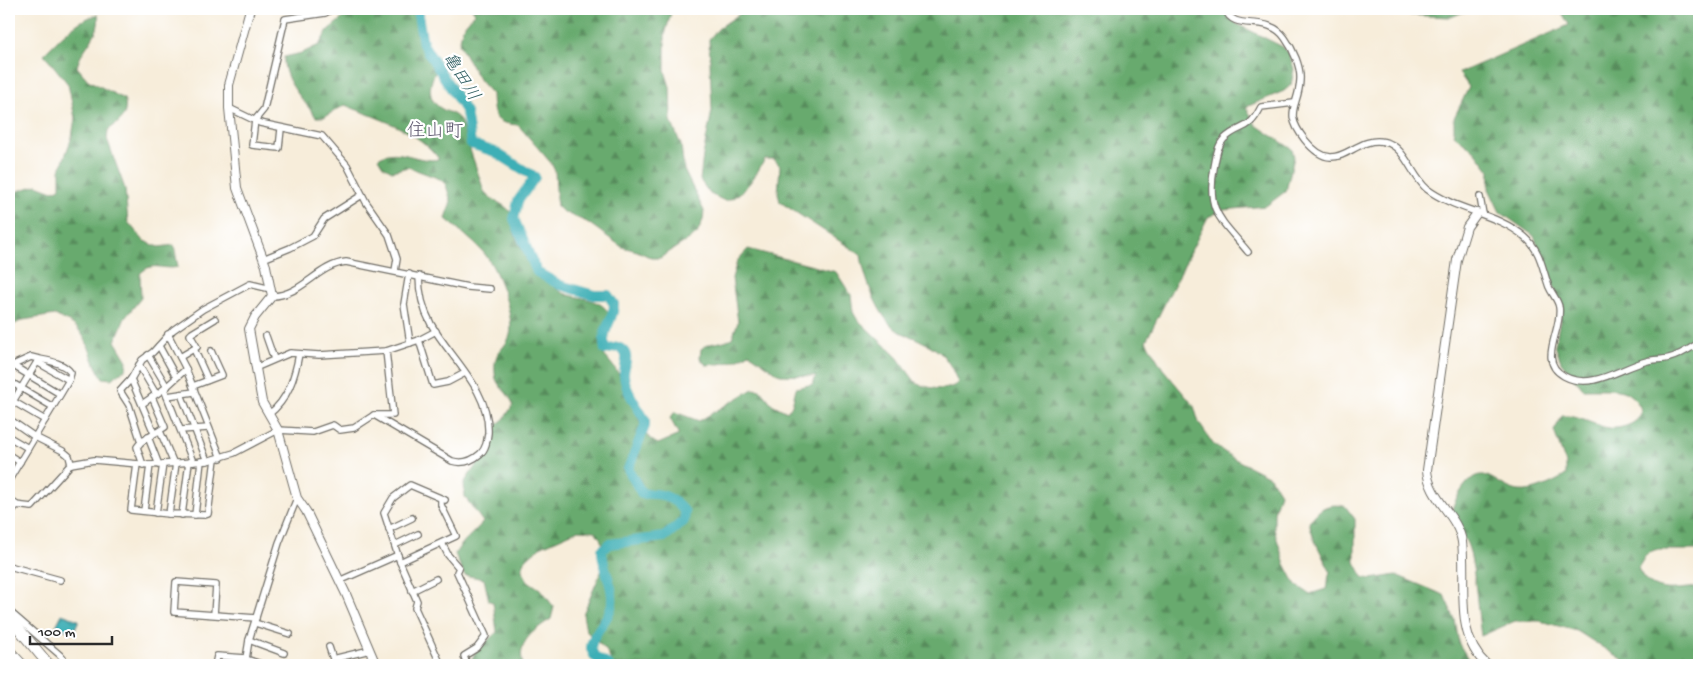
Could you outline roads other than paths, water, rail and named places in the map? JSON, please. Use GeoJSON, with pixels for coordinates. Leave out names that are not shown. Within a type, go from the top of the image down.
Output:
{"type":"FeatureCollection","features":[{"type":"Feature","properties":{"kind":"highway"},"geometry":{"type":"LineString","coordinates":[[9,617],[49,665]]}},
{"type":"Feature","properties":{"kind":"highway"},"geometry":{"type":"LineString","coordinates":[[9,651],[22,665]]}},
{"type":"Feature","properties":{"kind":"street"},"geometry":{"type":"LineString","coordinates":[[250,9],[230,79],[229,108],[237,188],[263,259],[271,292],[249,330],[255,368],[262,402],[278,430],[297,498],[306,511],[339,580],[376,665]]}},
{"type":"Feature","properties":{"kind":"street"},"geometry":{"type":"LineString","coordinates":[[281,129],[279,148],[252,144],[256,120],[264,109],[285,19],[332,9]]}},
{"type":"Feature","properties":{"kind":"street"},"geometry":{"type":"LineString","coordinates":[[1225,9],[1227,15],[1236,20],[1267,24],[1284,38],[1300,70],[1299,88],[1294,103],[1293,118],[1298,129],[1310,145],[1320,154],[1329,157],[1339,157],[1369,141],[1389,142],[1398,151],[1425,188],[1521,234],[1533,246],[1541,259],[1549,286],[1560,309],[1550,357],[1556,369],[1564,376],[1577,381],[1603,378],[1647,361],[1670,358],[1699,343]]}},
{"type":"Feature","properties":{"kind":"street"},"geometry":{"type":"LineString","coordinates":[[1248,252],[1216,212],[1212,204],[1212,183],[1217,151],[1226,137],[1254,121],[1261,108],[1294,103]]}},
{"type":"Feature","properties":{"kind":"street"},"geometry":{"type":"LineString","coordinates":[[229,108],[281,129],[322,136],[347,165],[362,191],[362,195],[389,235],[397,259],[395,271]]}},
{"type":"Feature","properties":{"kind":"street"},"geometry":{"type":"LineString","coordinates":[[263,259],[313,236],[326,217],[362,195]]}},
{"type":"Feature","properties":{"kind":"street"},"geometry":{"type":"LineString","coordinates":[[1480,197],[1480,214],[1467,227],[1457,260],[1427,470],[1432,491],[1459,532],[1467,635],[1475,652],[1487,665]]}},
{"type":"Feature","properties":{"kind":"street"},"geometry":{"type":"LineString","coordinates":[[141,442],[129,405],[120,391],[131,379],[139,365],[159,346],[168,334],[203,308],[250,284],[283,296],[341,263],[395,271],[468,287],[490,289]]}},
{"type":"Feature","properties":{"kind":"street"},"geometry":{"type":"LineString","coordinates":[[409,274],[404,304],[410,343]]}},
{"type":"Feature","properties":{"kind":"street"},"geometry":{"type":"LineString","coordinates":[[374,415],[452,461],[465,462],[473,459],[485,449],[488,420],[481,399],[436,331],[420,298],[419,276]]}},
{"type":"Feature","properties":{"kind":"street"},"geometry":{"type":"LineString","coordinates":[[180,357],[197,347],[190,335],[216,319]]}},
{"type":"Feature","properties":{"kind":"street"},"geometry":{"type":"LineString","coordinates":[[255,368],[290,353],[339,355],[386,351],[419,340],[436,331]]}},
{"type":"Feature","properties":{"kind":"street"},"geometry":{"type":"LineString","coordinates":[[143,465],[131,510],[182,515],[208,514],[218,458],[186,369],[168,334]]}},
{"type":"Feature","properties":{"kind":"street"},"geometry":{"type":"LineString","coordinates":[[266,336],[274,359]]}},
{"type":"Feature","properties":{"kind":"street"},"geometry":{"type":"LineString","coordinates":[[419,340],[433,385],[448,382],[465,373]]}},
{"type":"Feature","properties":{"kind":"street"},"geometry":{"type":"LineString","coordinates":[[159,346],[176,377]]}},
{"type":"Feature","properties":{"kind":"street"},"geometry":{"type":"LineString","coordinates":[[194,349],[208,380]]}},
{"type":"Feature","properties":{"kind":"street"},"geometry":{"type":"LineString","coordinates":[[167,396],[181,394],[222,375],[211,351]]}},
{"type":"Feature","properties":{"kind":"street"},"geometry":{"type":"LineString","coordinates":[[9,514],[12,503],[32,506],[71,464],[94,460],[143,465],[204,461],[218,458],[278,430],[313,432],[333,425],[340,430],[348,430],[374,415],[393,415],[386,351]]}},
{"type":"Feature","properties":{"kind":"street"},"geometry":{"type":"LineString","coordinates":[[269,414],[277,408],[295,378],[300,354]]}},
{"type":"Feature","properties":{"kind":"street"},"geometry":{"type":"LineString","coordinates":[[148,355],[165,388],[191,462],[182,515]]}},
{"type":"Feature","properties":{"kind":"street"},"geometry":{"type":"LineString","coordinates":[[10,366],[31,357],[38,361],[55,363],[69,370],[70,374],[53,407],[10,476]]}},
{"type":"Feature","properties":{"kind":"street"},"geometry":{"type":"LineString","coordinates":[[9,408],[11,400],[38,361]]}},
{"type":"Feature","properties":{"kind":"street"},"geometry":{"type":"LineString","coordinates":[[139,365],[154,396],[165,427],[148,437],[137,447],[143,465],[144,511]]}},
{"type":"Feature","properties":{"kind":"street"},"geometry":{"type":"LineString","coordinates":[[10,366],[60,394]]}},
{"type":"Feature","properties":{"kind":"street"},"geometry":{"type":"LineString","coordinates":[[142,404],[165,388],[186,369]]}},
{"type":"Feature","properties":{"kind":"street"},"geometry":{"type":"LineString","coordinates":[[131,379],[142,404],[175,463],[169,514]]}},
{"type":"Feature","properties":{"kind":"street"},"geometry":{"type":"LineString","coordinates":[[9,381],[53,407]]}},
{"type":"Feature","properties":{"kind":"street"},"geometry":{"type":"LineString","coordinates":[[181,394],[204,461],[194,515]]}},
{"type":"Feature","properties":{"kind":"street"},"geometry":{"type":"LineString","coordinates":[[11,400],[45,420]]}},
{"type":"Feature","properties":{"kind":"street"},"geometry":{"type":"LineString","coordinates":[[9,419],[35,437],[63,451],[69,456],[71,464]]}},
{"type":"Feature","properties":{"kind":"street"},"geometry":{"type":"LineString","coordinates":[[181,430],[208,428]]}},
{"type":"Feature","properties":{"kind":"street"},"geometry":{"type":"LineString","coordinates":[[9,437],[28,448]]}},
{"type":"Feature","properties":{"kind":"street"},"geometry":{"type":"LineString","coordinates":[[148,437],[161,464],[156,513]]}},
{"type":"Feature","properties":{"kind":"street"},"geometry":{"type":"LineString","coordinates":[[9,455],[20,462]]}},
{"type":"Feature","properties":{"kind":"street"},"geometry":{"type":"LineString","coordinates":[[339,580],[399,558],[442,543],[456,536],[441,505],[443,499],[412,485],[396,494],[385,509],[399,558],[417,601],[416,608],[441,665]]}},
{"type":"Feature","properties":{"kind":"street"},"geometry":{"type":"LineString","coordinates":[[246,661],[249,640],[279,542],[297,498]]}},
{"type":"Feature","properties":{"kind":"street"},"geometry":{"type":"LineString","coordinates":[[389,528],[412,518]]}},
{"type":"Feature","properties":{"kind":"street"},"geometry":{"type":"LineString","coordinates":[[395,545],[418,534]]}},
{"type":"Feature","properties":{"kind":"street"},"geometry":{"type":"LineString","coordinates":[[442,543],[448,555],[459,568],[457,572],[486,636],[477,648],[464,656],[467,665]]}},
{"type":"Feature","properties":{"kind":"street"},"geometry":{"type":"LineString","coordinates":[[9,566],[60,580]]}},
{"type":"Feature","properties":{"kind":"street"},"geometry":{"type":"LineString","coordinates":[[412,591],[436,579]]}},
{"type":"Feature","properties":{"kind":"street"},"geometry":{"type":"LineString","coordinates":[[214,615],[216,584],[176,582],[174,612],[255,620],[290,634]]}},
{"type":"Feature","properties":{"kind":"street"},"geometry":{"type":"LineString","coordinates":[[9,611],[60,655],[68,665]]}},
{"type":"Feature","properties":{"kind":"street"},"geometry":{"type":"LineString","coordinates":[[249,640],[284,652]]}},
{"type":"Feature","properties":{"kind":"street"},"geometry":{"type":"LineString","coordinates":[[329,647],[333,659],[370,650]]}},
{"type":"Feature","properties":{"kind":"street"},"geometry":{"type":"LineString","coordinates":[[216,665],[217,656],[264,665]]}},
{"type":"Feature","properties":{"kind":"water"},"geometry":{"type":"Polygon","coordinates":[[[62,614],[79,620],[73,633],[56,626],[62,614]]]}},
{"type":"Feature","properties":{"kind":"waterway","name":"亀田川"},"geometry":{"type":"LineString","coordinates":[[417,9],[423,44],[466,112],[471,144],[495,152],[535,177],[518,201],[514,219],[537,272],[560,285],[594,295],[608,295],[614,304],[612,316],[604,336],[605,350],[618,347],[625,353],[624,374],[626,386],[645,420],[645,426],[628,469],[642,494],[661,495],[671,499],[685,512],[684,521],[664,537],[609,544],[602,550],[611,589],[612,603],[608,615],[594,637],[591,649],[595,657],[609,665]]}},
{"type":"Feature","properties":{"kind":"district","name":"住山町"},"geometry":{"type":"Point","coordinates":[435,129]}}]}
